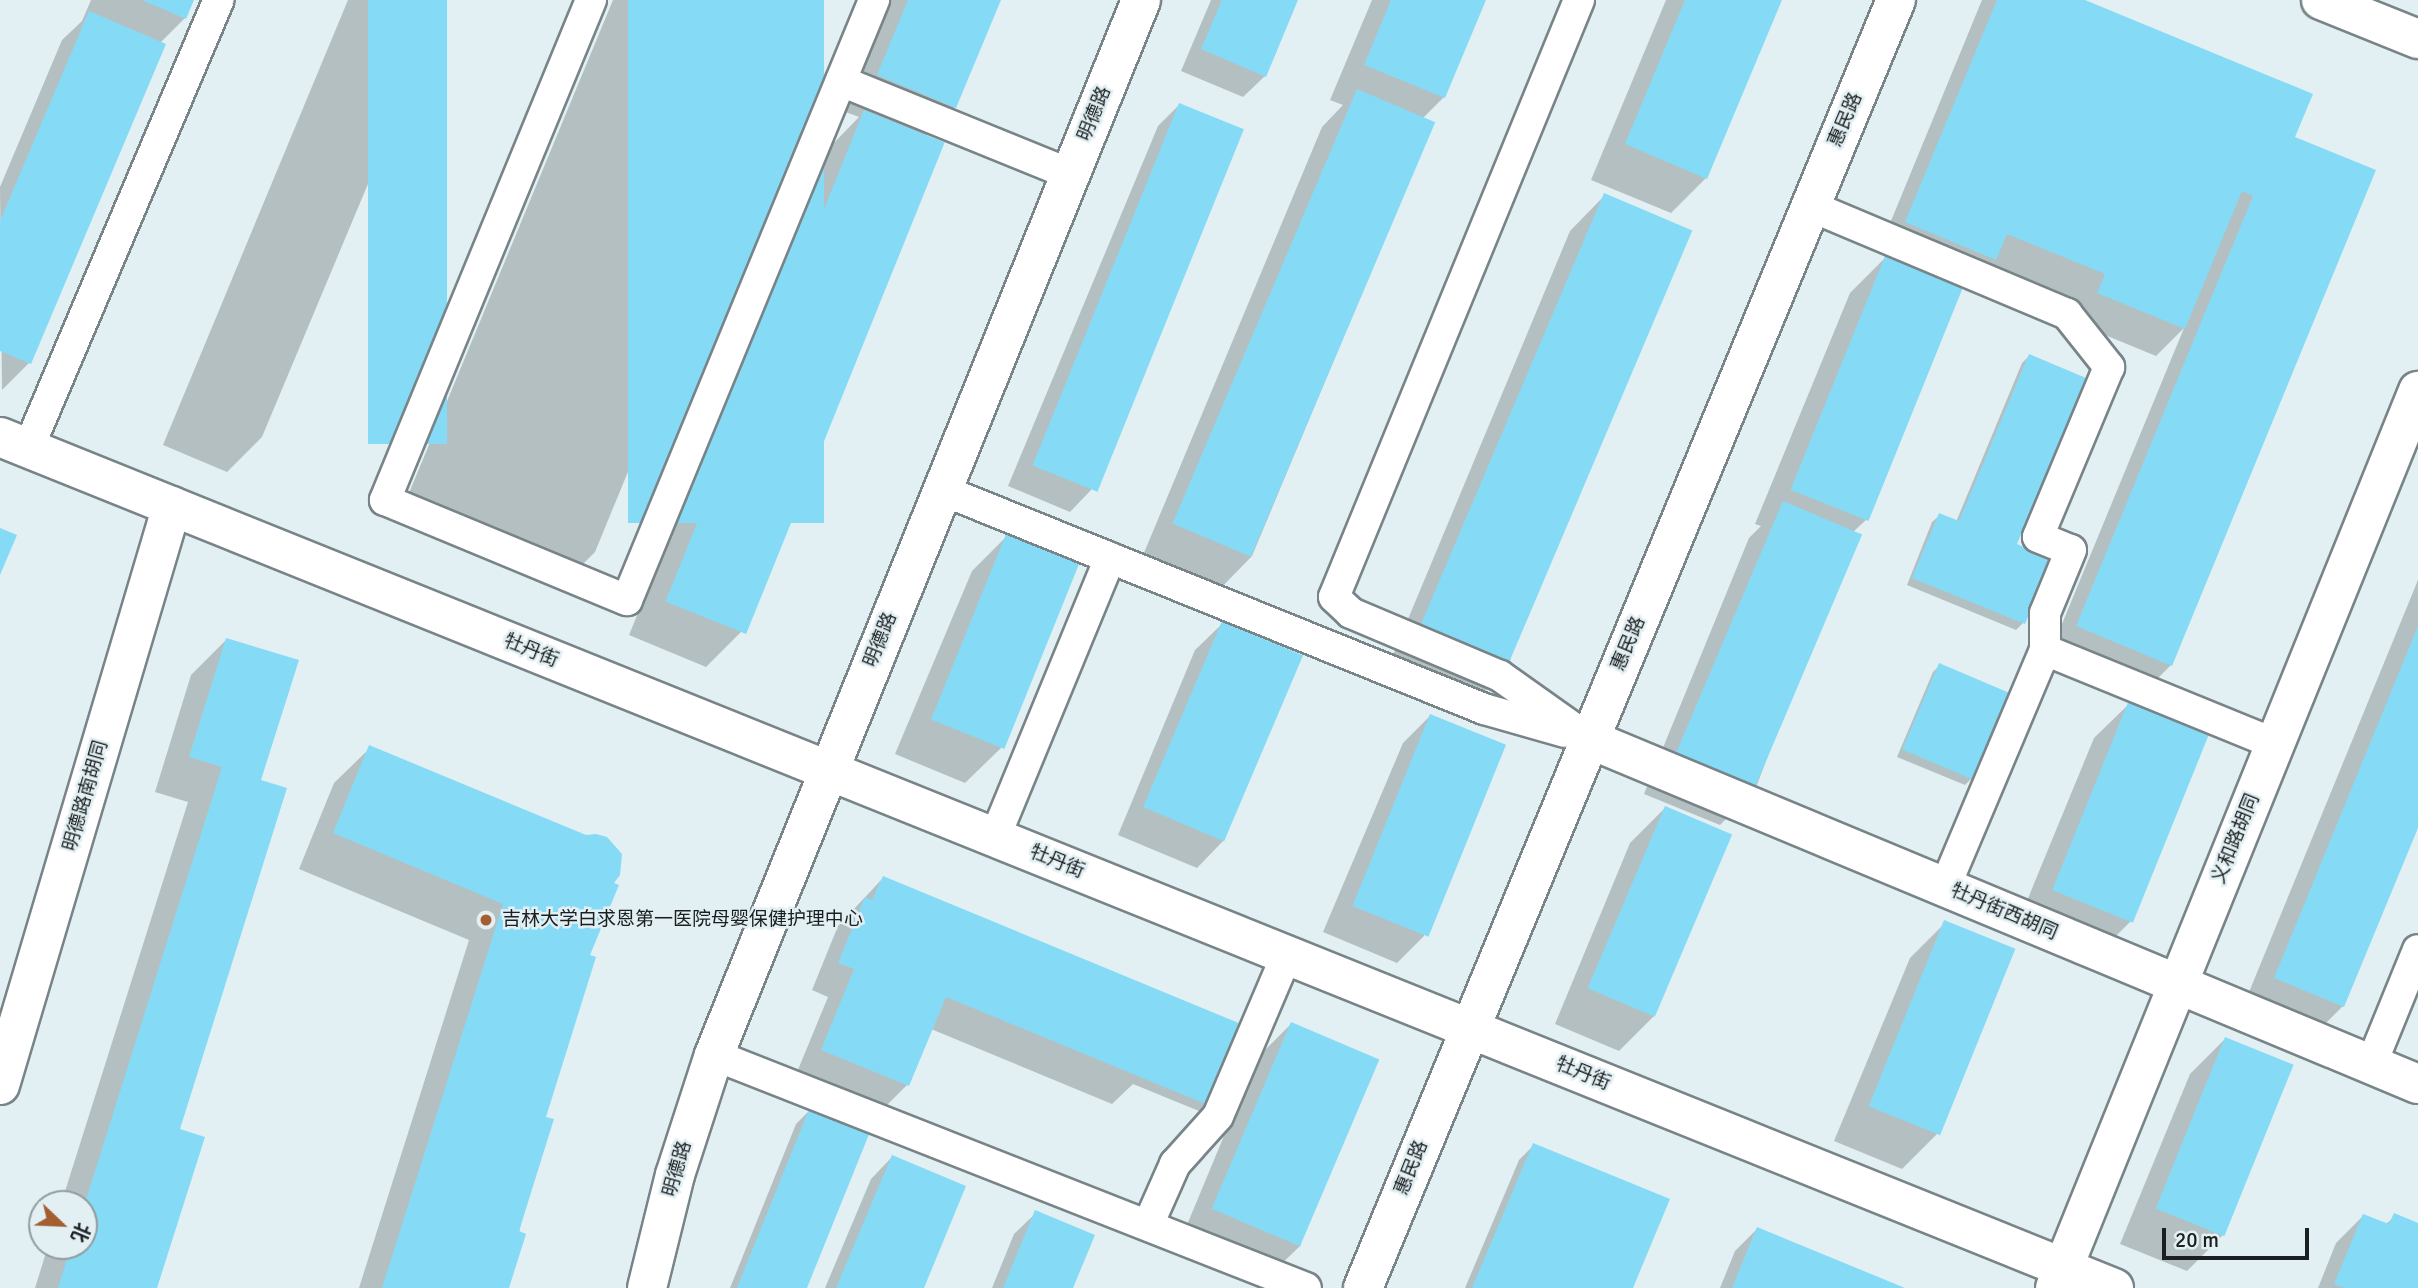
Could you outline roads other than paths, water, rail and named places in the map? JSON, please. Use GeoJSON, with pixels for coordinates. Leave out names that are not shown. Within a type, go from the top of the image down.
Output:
{"type":"FeatureCollection","features":[{"type":"Feature","properties":{"kind":"street","name":"明德路"},"geometry":{"type":"LineString","coordinates":[[647,1288],[675,1175],[714,1055],[1141,0]]}},
{"type":"Feature","properties":{"kind":"street","name":"惠民路"},"geometry":{"type":"LineString","coordinates":[[1363,1288],[1896,0]]}},
{"type":"Feature","properties":{"kind":"street"},"geometry":{"type":"LineString","coordinates":[[2321,0],[2418,39]]}},
{"type":"Feature","properties":{"kind":"street","name":"义和路胡同"},"geometry":{"type":"LineString","coordinates":[[2059,1278],[2418,391]]}},
{"type":"Feature","properties":{"kind":"street","name":"牡丹街"},"geometry":{"type":"LineString","coordinates":[[14,443],[1469,1028],[2059,1278],[2114,1288]]}},
{"type":"Feature","properties":{"kind":"street","name":"明德路南胡同"},"geometry":{"type":"LineString","coordinates":[[0,1085],[172,506]]}},
{"type":"Feature","properties":{"kind":"street","name":"牡丹街西胡同"},"geometry":{"type":"LineString","coordinates":[[1589,739],[2418,1084]]}},
{"type":"Feature","properties":{"kind":"lane"},"geometry":{"type":"LineString","coordinates":[[14,443],[219,0]]}},
{"type":"Feature","properties":{"kind":"lane"},"geometry":{"type":"LineString","coordinates":[[591,0],[385,500],[627,600],[874,0]]}},
{"type":"Feature","properties":{"kind":"lane"},"geometry":{"type":"LineString","coordinates":[[1579,0],[1334,597],[1351,613],[1500,676],[1589,739]]}},
{"type":"Feature","properties":{"kind":"lane"},"geometry":{"type":"LineString","coordinates":[[841,80],[1070,174]]}},
{"type":"Feature","properties":{"kind":"lane"},"geometry":{"type":"LineString","coordinates":[[1810,206],[2067,314],[2109,367],[2038,537],[2071,550],[2045,613],[2045,650],[1945,887]]}},
{"type":"Feature","properties":{"kind":"lane"},"geometry":{"type":"LineString","coordinates":[[942,490],[1484,709],[1589,739]]}},
{"type":"Feature","properties":{"kind":"lane"},"geometry":{"type":"LineString","coordinates":[[995,837],[1110,558]]}},
{"type":"Feature","properties":{"kind":"lane"},"geometry":{"type":"LineString","coordinates":[[2045,650],[2275,744]]}},
{"type":"Feature","properties":{"kind":"lane"},"geometry":{"type":"LineString","coordinates":[[2371,1065],[2418,950]]}},
{"type":"Feature","properties":{"kind":"lane"},"geometry":{"type":"LineString","coordinates":[[1148,1226],[1175,1164],[1218,1115],[1287,954]]}},
{"type":"Feature","properties":{"kind":"lane"},"geometry":{"type":"LineString","coordinates":[[714,1055],[1307,1288]]}},
{"type":"Feature","properties":{"kind":"place","name":"吉林大学白求恩第一医院母婴保健护理中心"},"geometry":{"type":"Point","coordinates":[486,920]}}]}
